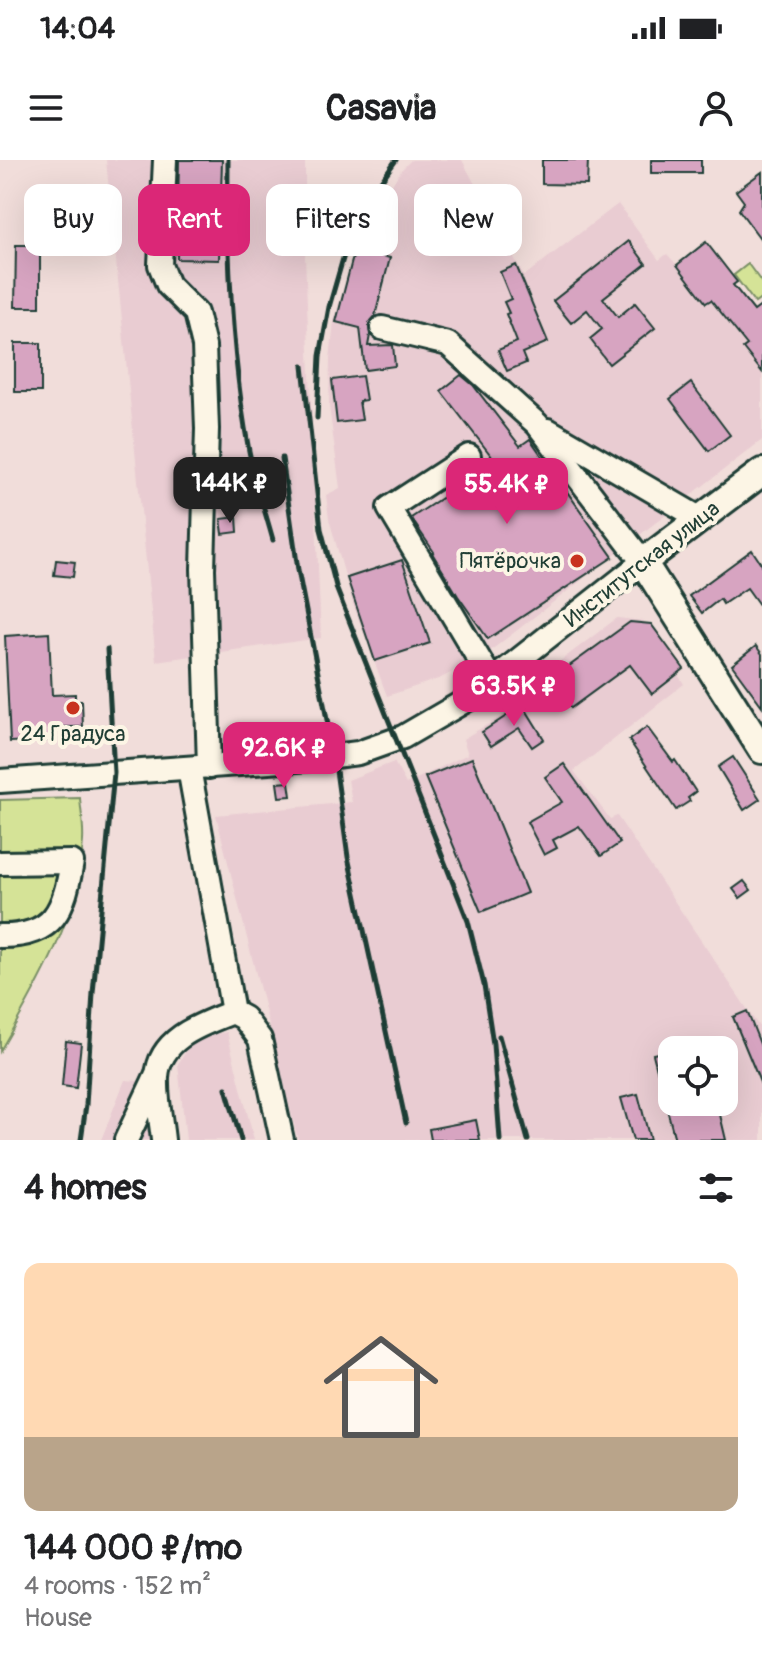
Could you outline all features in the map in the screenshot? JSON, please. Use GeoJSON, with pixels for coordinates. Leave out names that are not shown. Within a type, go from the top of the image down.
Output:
{"type":"FeatureCollection","features":[{"type":"Feature","properties":{"kind":"main road","name":"Институтская улица"},"geometry":{"type":"LineString","coordinates":[[643,562],[762,472]]}},
{"type":"Feature","properties":{"kind":"main road"},"geometry":{"type":"LineString","coordinates":[[643,562],[762,750]]}},
{"type":"Feature","properties":{"kind":"street"},"geometry":{"type":"LineString","coordinates":[[165,160],[160,265],[168,285],[196,313],[204,346],[207,429],[199,768],[233,1012]]}},
{"type":"Feature","properties":{"kind":"street"},"geometry":{"type":"LineString","coordinates":[[382,328],[448,344],[537,424],[643,562]]}},
{"type":"Feature","properties":{"kind":"street"},"geometry":{"type":"LineString","coordinates":[[537,424],[701,519]]}},
{"type":"Feature","properties":{"kind":"street"},"geometry":{"type":"LineString","coordinates":[[469,456],[389,508],[492,681]]}},
{"type":"Feature","properties":{"kind":"street","name":"Институтская улица"},"geometry":{"type":"LineString","coordinates":[[0,781],[199,768],[358,753],[403,737],[470,698],[643,562]]}},
{"type":"Feature","properties":{"kind":"street"},"geometry":{"type":"LineString","coordinates":[[0,863],[72,862],[66,897],[56,917],[36,932],[0,936]]}},
{"type":"Feature","properties":{"kind":"street"},"geometry":{"type":"LineString","coordinates":[[126,1140],[168,1048],[196,1025],[233,1012],[244,1018],[260,1039],[282,1140]]}},
{"type":"Feature","properties":{"kind":"street"},"geometry":{"type":"LineString","coordinates":[[157,1075],[163,1140]]}},
{"type":"Feature","properties":{"kind":"shaded area"},"geometry":{"type":"Polygon","coordinates":[[[106,160],[305,160],[305,184],[266,184],[266,256],[305,256],[321,638],[156,661],[116,256],[122,256],[122,184],[108,184],[106,160]]]}},
{"type":"Feature","properties":{"kind":"shaded area"},"geometry":{"type":"Polygon","coordinates":[[[411,160],[462,160],[475,184],[414,184],[414,256],[513,256],[524,276],[618,204],[659,260],[667,254],[677,265],[706,242],[737,282],[733,285],[753,311],[762,305],[762,440],[485,655],[441,678],[387,696],[353,604],[329,519],[326,495],[340,488],[329,406],[334,321],[352,256],[398,256],[398,184],[393,184],[411,160]]]}},
{"type":"Feature","properties":{"kind":"shaded area"},"geometry":{"type":"Polygon","coordinates":[[[617,618],[644,621],[684,684],[574,771],[610,819],[617,816],[762,1031],[762,1140],[298,1140],[216,815],[352,802],[348,780],[394,762],[406,784],[468,754],[463,739],[523,703],[522,690],[617,618]]]}},
{"type":"Feature","properties":{"kind":"shaded area"},"geometry":{"type":"Polygon","coordinates":[[[227,1032],[254,1140],[186,1140],[178,1064],[192,1042],[207,1035],[227,1032]]]}},
{"type":"Feature","properties":{"kind":"shaded area"},"geometry":{"type":"Polygon","coordinates":[[[125,1080],[151,1082],[156,1140],[101,1140],[125,1080]]]}},
{"type":"Feature","properties":{"kind":"green space"},"geometry":{"type":"Polygon","coordinates":[[[748,264],[762,283],[762,298],[755,303],[734,275],[748,264]]]}},
{"type":"Feature","properties":{"kind":"green space"},"geometry":{"type":"Polygon","coordinates":[[[80,798],[83,841],[80,870],[65,924],[0,1051],[0,800],[80,798]]]}},
{"type":"Feature","properties":{"kind":"building"},"geometry":{"type":"Polygon","coordinates":[[[179,160],[222,160],[221,184],[179,184],[179,160]]]}},
{"type":"Feature","properties":{"kind":"building"},"geometry":{"type":"Polygon","coordinates":[[[542,160],[588,160],[587,185],[542,184],[542,160]]]}},
{"type":"Feature","properties":{"kind":"building"},"geometry":{"type":"Polygon","coordinates":[[[651,160],[701,160],[701,173],[651,173],[651,160]]]}},
{"type":"Feature","properties":{"kind":"building"},"geometry":{"type":"Polygon","coordinates":[[[762,172],[762,241],[739,210],[744,202],[736,191],[762,172]]]}},
{"type":"Feature","properties":{"kind":"building"},"geometry":{"type":"Polygon","coordinates":[[[629,241],[646,264],[603,298],[618,317],[635,303],[655,328],[609,364],[590,339],[602,329],[587,310],[571,323],[553,301],[629,241]]]}},
{"type":"Feature","properties":{"kind":"building"},"geometry":{"type":"Polygon","coordinates":[[[706,242],[737,282],[733,285],[754,311],[762,305],[762,372],[743,348],[747,345],[711,300],[706,303],[677,265],[706,242]]]}},
{"type":"Feature","properties":{"kind":"building"},"geometry":{"type":"Polygon","coordinates":[[[16,245],[24,245],[24,256],[40,256],[40,307],[15,307],[16,245]]]}},
{"type":"Feature","properties":{"kind":"building"},"geometry":{"type":"Polygon","coordinates":[[[177,256],[219,256],[219,260],[177,259],[177,256]]]}},
{"type":"Feature","properties":{"kind":"building"},"geometry":{"type":"Polygon","coordinates":[[[353,256],[390,258],[375,316],[369,324],[368,346],[393,345],[395,366],[365,370],[360,328],[336,322],[353,256]]]}},
{"type":"Feature","properties":{"kind":"building"},"geometry":{"type":"Polygon","coordinates":[[[516,265],[548,342],[522,353],[526,363],[507,371],[498,350],[517,342],[504,302],[511,299],[500,272],[516,265]]]}},
{"type":"Feature","properties":{"kind":"building"},"geometry":{"type":"Polygon","coordinates":[[[15,343],[41,343],[41,392],[15,392],[15,343]]]}},
{"type":"Feature","properties":{"kind":"building"},"geometry":{"type":"Polygon","coordinates":[[[461,375],[473,385],[520,446],[530,439],[613,557],[488,639],[411,518],[496,462],[441,391],[461,375]]]}},
{"type":"Feature","properties":{"kind":"building"},"geometry":{"type":"Polygon","coordinates":[[[362,376],[366,400],[359,401],[362,420],[337,423],[332,380],[362,376]]]}},
{"type":"Feature","properties":{"kind":"building"},"geometry":{"type":"Polygon","coordinates":[[[691,383],[730,435],[709,451],[670,399],[691,383]]]}},
{"type":"Feature","properties":{"kind":"building"},"geometry":{"type":"Polygon","coordinates":[[[237,517],[238,532],[223,534],[221,519],[237,517]]]}},
{"type":"Feature","properties":{"kind":"building"},"geometry":{"type":"Polygon","coordinates":[[[752,550],[762,565],[762,609],[747,588],[723,604],[720,599],[702,613],[689,596],[752,550]]]}},
{"type":"Feature","properties":{"kind":"building"},"geometry":{"type":"Polygon","coordinates":[[[56,560],[75,562],[73,577],[54,575],[56,560]]]}},
{"type":"Feature","properties":{"kind":"building"},"geometry":{"type":"Polygon","coordinates":[[[402,560],[430,643],[375,661],[347,578],[402,560]]]}},
{"type":"Feature","properties":{"kind":"building"},"geometry":{"type":"Polygon","coordinates":[[[630,622],[651,624],[684,669],[652,694],[630,665],[571,708],[550,680],[630,622]]]}},
{"type":"Feature","properties":{"kind":"building"},"geometry":{"type":"Polygon","coordinates":[[[49,633],[52,695],[75,694],[75,701],[82,701],[83,727],[53,727],[54,740],[10,742],[5,636],[49,633]]]}},
{"type":"Feature","properties":{"kind":"building"},"geometry":{"type":"Polygon","coordinates":[[[756,646],[762,654],[762,706],[732,665],[756,646]]]}},
{"type":"Feature","properties":{"kind":"building"},"geometry":{"type":"Polygon","coordinates":[[[523,705],[544,739],[532,747],[519,728],[491,746],[482,732],[523,705]]]}},
{"type":"Feature","properties":{"kind":"building"},"geometry":{"type":"Polygon","coordinates":[[[647,727],[673,762],[675,760],[696,792],[688,798],[690,801],[676,810],[629,740],[647,727]]]}},
{"type":"Feature","properties":{"kind":"building"},"geometry":{"type":"Polygon","coordinates":[[[733,757],[760,799],[744,810],[718,767],[733,757]]]}},
{"type":"Feature","properties":{"kind":"building"},"geometry":{"type":"Polygon","coordinates":[[[472,758],[527,893],[481,912],[425,777],[472,758]]]}},
{"type":"Feature","properties":{"kind":"building"},"geometry":{"type":"Polygon","coordinates":[[[564,764],[620,843],[601,856],[579,826],[553,840],[557,848],[544,855],[527,822],[562,802],[545,777],[564,764]]]}},
{"type":"Feature","properties":{"kind":"building"},"geometry":{"type":"Polygon","coordinates":[[[289,782],[291,796],[279,797],[277,783],[289,782]]]}},
{"type":"Feature","properties":{"kind":"building"},"geometry":{"type":"Polygon","coordinates":[[[744,881],[751,890],[740,898],[733,889],[744,881]]]}},
{"type":"Feature","properties":{"kind":"building"},"geometry":{"type":"Polygon","coordinates":[[[747,1011],[762,1049],[762,1087],[733,1017],[747,1011]]]}},
{"type":"Feature","properties":{"kind":"building"},"geometry":{"type":"Polygon","coordinates":[[[66,1041],[81,1043],[76,1088],[62,1086],[66,1041]]]}},
{"type":"Feature","properties":{"kind":"building"},"geometry":{"type":"Polygon","coordinates":[[[658,1053],[658,1074],[653,1054],[658,1053]]]}},
{"type":"Feature","properties":{"kind":"building"},"geometry":{"type":"Polygon","coordinates":[[[638,1094],[650,1140],[633,1140],[621,1098],[638,1094]]]}},
{"type":"Feature","properties":{"kind":"building"},"geometry":{"type":"Polygon","coordinates":[[[669,1116],[720,1116],[726,1140],[675,1140],[669,1116]]]}},
{"type":"Feature","properties":{"kind":"building"},"geometry":{"type":"Polygon","coordinates":[[[476,1120],[480,1140],[431,1140],[429,1129],[476,1120]]]}},
{"type":"Feature","properties":{"kind":"railway"},"geometry":{"type":"LineString","coordinates":[[228,160],[229,269],[238,379],[251,462],[273,540]]}},
{"type":"Feature","properties":{"kind":"railway"},"geometry":{"type":"LineString","coordinates":[[317,418],[320,356],[329,307],[346,248],[368,199],[396,160]]}},
{"type":"Feature","properties":{"kind":"railway"},"geometry":{"type":"LineString","coordinates":[[303,366],[321,529],[337,590],[468,921],[484,985],[493,1044],[500,1140]]}},
{"type":"Feature","properties":{"kind":"railway"},"geometry":{"type":"LineString","coordinates":[[282,458],[298,570],[334,756],[348,857],[406,1123]]}},
{"type":"Feature","properties":{"kind":"railway"},"geometry":{"type":"LineString","coordinates":[[81,1140],[114,773],[107,649]]}},
{"type":"Feature","properties":{"kind":"railway"},"geometry":{"type":"LineString","coordinates":[[499,1036],[528,1140]]}},
{"type":"Feature","properties":{"kind":"railway"},"geometry":{"type":"LineString","coordinates":[[226,1088],[241,1140]]}},
{"type":"Feature","properties":{"kind":"place","name":"Пятёрочка"},"geometry":{"type":"Point","coordinates":[577,561]}},
{"type":"Feature","properties":{"kind":"place","name":"24 Градуса"},"geometry":{"type":"Point","coordinates":[73,708]}}]}
